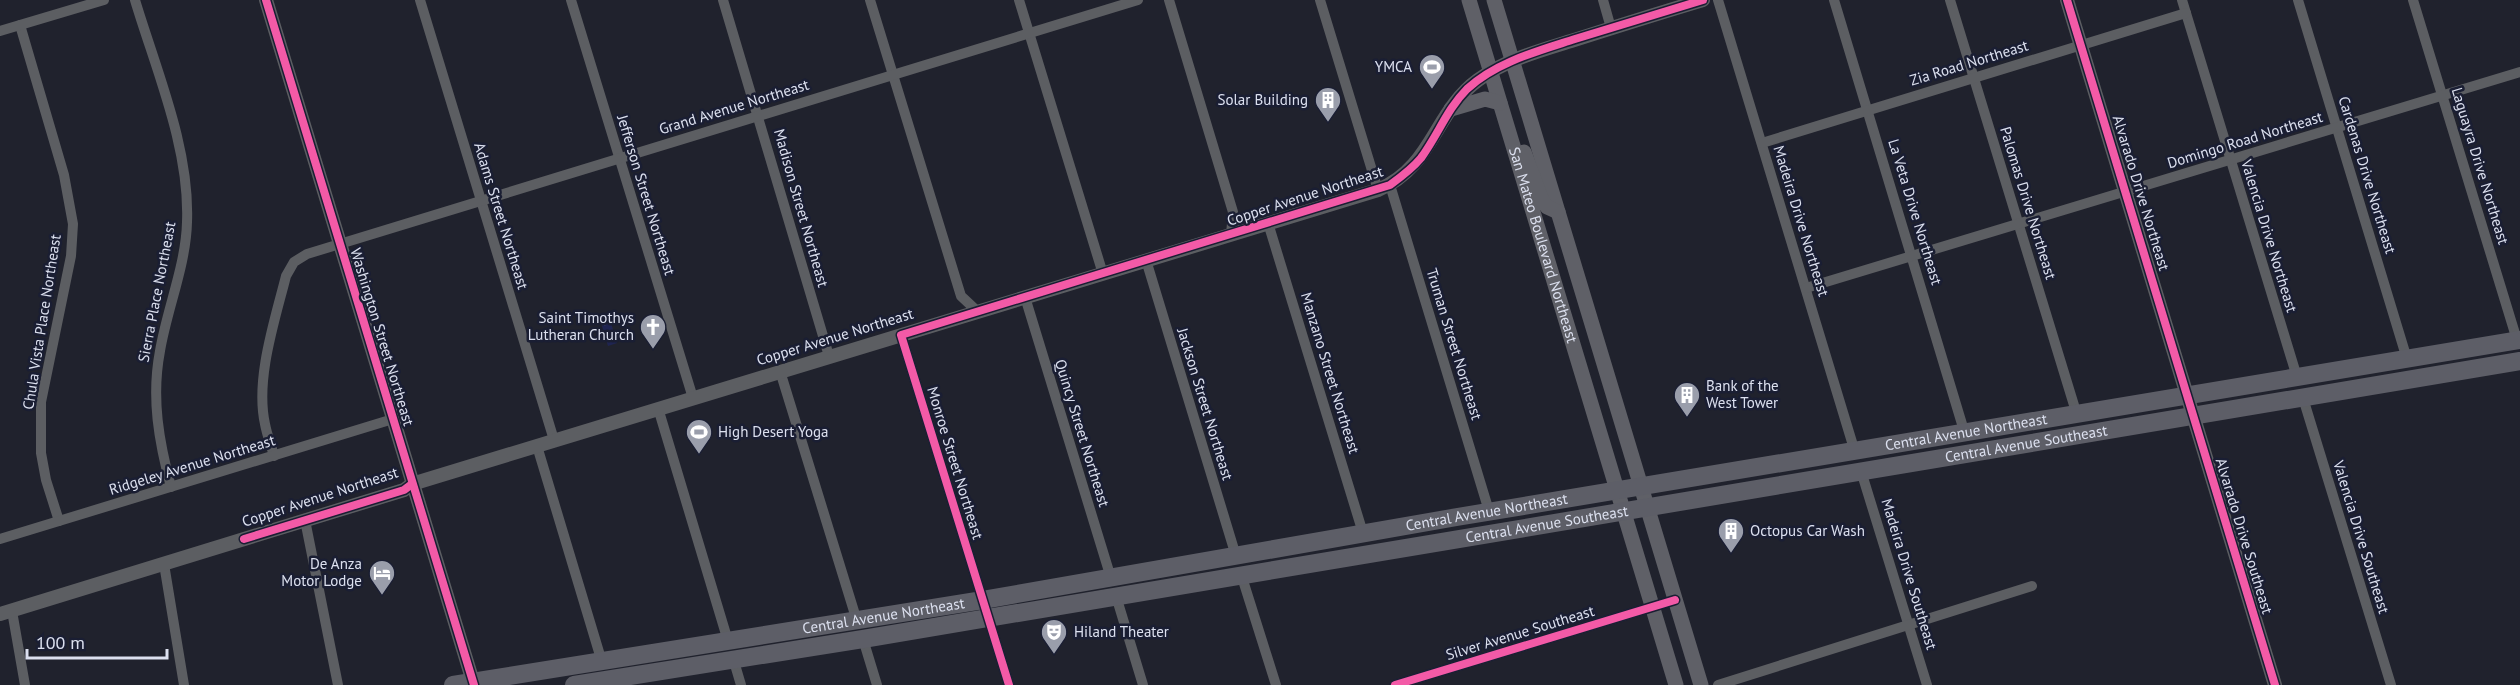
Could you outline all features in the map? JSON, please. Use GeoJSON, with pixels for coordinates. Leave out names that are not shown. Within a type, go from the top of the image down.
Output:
{"type":"FeatureCollection","features":[{"type":"Feature","properties":{"kind":"main road","name":"San Mateo Boulevard Northeast"},"geometry":{"type":"LineString","coordinates":[[1469,0],[1676,685]]}},
{"type":"Feature","properties":{"kind":"main road","name":"San Mateo Boulevard Northeast"},"geometry":{"type":"LineString","coordinates":[[1494,0],[1701,685]]}},
{"type":"Feature","properties":{"kind":"main road"},"geometry":{"type":"LineString","coordinates":[[1450,109],[1485,99],[1500,103]]}},
{"type":"Feature","properties":{"kind":"main road"},"geometry":{"type":"LineString","coordinates":[[1510,134],[1520,142],[1547,207],[1558,212]]}},
{"type":"Feature","properties":{"kind":"main road","name":"Central Avenue Northeast"},"geometry":{"type":"LineString","coordinates":[[453,685],[605,676],[857,621],[1363,533],[2519,340]]}},
{"type":"Feature","properties":{"kind":"main road","name":"Central Avenue Southeast"},"geometry":{"type":"LineString","coordinates":[[731,650],[863,639],[2520,361]]}},
{"type":"Feature","properties":{"kind":"main road"},"geometry":{"type":"LineString","coordinates":[[574,685],[605,676]]}},
{"type":"Feature","properties":{"kind":"street"},"geometry":{"type":"LineString","coordinates":[[0,31],[104,0]]}},
{"type":"Feature","properties":{"kind":"street","name":"Sierra Place Northeast"},"geometry":{"type":"LineString","coordinates":[[135,0],[182,155],[186,176],[188,225],[156,374],[157,420],[161,450],[171,487]]}},
{"type":"Feature","properties":{"kind":"street","name":"Washington Street Northeast"},"geometry":{"type":"LineString","coordinates":[[266,0],[473,683]]}},
{"type":"Feature","properties":{"kind":"street","name":"Adams Street Northeast"},"geometry":{"type":"LineString","coordinates":[[420,0],[554,440]]}},
{"type":"Feature","properties":{"kind":"street","name":"Jefferson Street Northeast"},"geometry":{"type":"LineString","coordinates":[[571,0],[693,398]]}},
{"type":"Feature","properties":{"kind":"street","name":"Madison Street Northeast"},"geometry":{"type":"LineString","coordinates":[[723,0],[829,356]]}},
{"type":"Feature","properties":{"kind":"street"},"geometry":{"type":"LineString","coordinates":[[870,0],[961,296],[960,307],[952,319]]}},
{"type":"Feature","properties":{"kind":"street"},"geometry":{"type":"LineString","coordinates":[[1019,0],[1103,274]]}},
{"type":"Feature","properties":{"kind":"street","name":"Grand Avenue Northeast"},"geometry":{"type":"LineString","coordinates":[[274,456],[265,423],[262,397],[264,374],[286,276],[294,262],[307,254],[1138,0]]}},
{"type":"Feature","properties":{"kind":"street"},"geometry":{"type":"LineString","coordinates":[[1169,0],[1233,213],[1231,235]]}},
{"type":"Feature","properties":{"kind":"street","name":"Truman Street Northeast"},"geometry":{"type":"LineString","coordinates":[[1320,0],[1384,187],[1489,512]]}},
{"type":"Feature","properties":{"kind":"street"},"geometry":{"type":"LineString","coordinates":[[1603,0],[1611,28]]}},
{"type":"Feature","properties":{"kind":"street","name":"Madeira Drive Northeast"},"geometry":{"type":"LineString","coordinates":[[1718,0],[1855,452]]}},
{"type":"Feature","properties":{"kind":"street","name":"La Veta Drive Northeast"},"geometry":{"type":"LineString","coordinates":[[1834,0],[1965,434]]}},
{"type":"Feature","properties":{"kind":"street","name":"Palomas Drive Northeast"},"geometry":{"type":"LineString","coordinates":[[1950,0],[2077,415]]}},
{"type":"Feature","properties":{"kind":"street","name":"Alvarado Drive Northeast"},"geometry":{"type":"LineString","coordinates":[[2067,0],[2188,395]]}},
{"type":"Feature","properties":{"kind":"street","name":"Valencia Drive Northeast"},"geometry":{"type":"LineString","coordinates":[[2182,0],[2297,377]]}},
{"type":"Feature","properties":{"kind":"street","name":"Cardenas Drive Northeast"},"geometry":{"type":"LineString","coordinates":[[2298,0],[2407,359]]}},
{"type":"Feature","properties":{"kind":"street","name":"Laguayra Drive Northeast"},"geometry":{"type":"LineString","coordinates":[[2413,0],[2519,340]]}},
{"type":"Feature","properties":{"kind":"street","name":"Copper Avenue Northeast"},"geometry":{"type":"LineString","coordinates":[[6,613],[404,490],[412,484],[554,440],[1384,187],[1406,174],[1420,159],[1450,109],[1468,88],[1491,72],[1513,61],[1700,1]]}},
{"type":"Feature","properties":{"kind":"street","name":"Zia Road Northeast"},"geometry":{"type":"LineString","coordinates":[[1762,143],[2186,13]]}},
{"type":"Feature","properties":{"kind":"street","name":"Chula Vista Place Northeast"},"geometry":{"type":"LineString","coordinates":[[20,26],[64,175],[73,224],[71,256],[41,402],[41,453],[46,480],[59,521]]}},
{"type":"Feature","properties":{"kind":"street","name":"Domingo Road Northeast"},"geometry":{"type":"LineString","coordinates":[[1806,288],[2520,72]]}},
{"type":"Feature","properties":{"kind":"street"},"geometry":{"type":"LineString","coordinates":[[1233,213],[1251,228]]}},
{"type":"Feature","properties":{"kind":"street","name":"Manzano Street Northeast"},"geometry":{"type":"LineString","coordinates":[[1268,223],[1363,533]]}},
{"type":"Feature","properties":{"kind":"street","name":"Jackson Street Northeast"},"geometry":{"type":"LineString","coordinates":[[1146,260],[1236,556]]}},
{"type":"Feature","properties":{"kind":"street"},"geometry":{"type":"LineString","coordinates":[[961,296],[977,311]]}},
{"type":"Feature","properties":{"kind":"street","name":"Quincy Street Northeast"},"geometry":{"type":"LineString","coordinates":[[1025,297],[1111,578]]}},
{"type":"Feature","properties":{"kind":"street","name":"Monroe Street Northeast"},"geometry":{"type":"LineString","coordinates":[[901,335],[1009,685]]}},
{"type":"Feature","properties":{"kind":"street"},"geometry":{"type":"LineString","coordinates":[[780,371],[857,621]]}},
{"type":"Feature","properties":{"kind":"street","name":"Alvarado Drive Southeast"},"geometry":{"type":"LineString","coordinates":[[2188,395],[2192,416],[2275,685]]}},
{"type":"Feature","properties":{"kind":"street","name":"Valencia Drive Southeast"},"geometry":{"type":"LineString","coordinates":[[2303,398],[2391,685]]}},
{"type":"Feature","properties":{"kind":"street"},"geometry":{"type":"LineString","coordinates":[[658,408],[741,685]]}},
{"type":"Feature","properties":{"kind":"street","name":"Ridgeley Avenue Northeast"},"geometry":{"type":"LineString","coordinates":[[0,539],[393,419]]}},
{"type":"Feature","properties":{"kind":"street"},"geometry":{"type":"LineString","coordinates":[[537,446],[605,676]]}},
{"type":"Feature","properties":{"kind":"street","name":"Madeira Drive Southeast"},"geometry":{"type":"LineString","coordinates":[[1861,471],[1927,685]]}},
{"type":"Feature","properties":{"kind":"street"},"geometry":{"type":"LineString","coordinates":[[305,520],[338,685]]}},
{"type":"Feature","properties":{"kind":"street"},"geometry":{"type":"LineString","coordinates":[[164,564],[184,685]]}},
{"type":"Feature","properties":{"kind":"street"},"geometry":{"type":"LineString","coordinates":[[1241,574],[1276,685]]}},
{"type":"Feature","properties":{"kind":"street"},"geometry":{"type":"LineString","coordinates":[[1718,685],[2032,586]]}},
{"type":"Feature","properties":{"kind":"street"},"geometry":{"type":"LineString","coordinates":[[1116,596],[1143,685]]}},
{"type":"Feature","properties":{"kind":"street","name":"Silver Avenue Southeast"},"geometry":{"type":"LineString","coordinates":[[1395,685],[1652,607]]}},
{"type":"Feature","properties":{"kind":"street"},"geometry":{"type":"LineString","coordinates":[[6,613],[25,685]]}},
{"type":"Feature","properties":{"kind":"street"},"geometry":{"type":"LineString","coordinates":[[863,639],[877,685]]}},
{"type":"Feature","properties":{"kind":"green space"},"geometry":{"type":"Polygon","coordinates":[[[608,313],[617,343],[608,346],[599,316],[608,313]]]}},
{"type":"Feature","properties":{"kind":"cycle path"},"geometry":{"type":"LineString","coordinates":[[266,0],[474,685]]}},
{"type":"Feature","properties":{"kind":"cycle path"},"geometry":{"type":"LineString","coordinates":[[1009,685],[901,335],[1390,185],[1421,158],[1448,114],[1467,89],[1491,71],[1547,48],[1703,0]]}},
{"type":"Feature","properties":{"kind":"cycle path"},"geometry":{"type":"LineString","coordinates":[[2067,0],[2275,685]]}},
{"type":"Feature","properties":{"kind":"cycle path"},"geometry":{"type":"LineString","coordinates":[[244,539],[404,490],[412,484]]}},
{"type":"Feature","properties":{"kind":"cycle path"},"geometry":{"type":"LineString","coordinates":[[1395,685],[1675,600]]}},
{"type":"Feature","properties":{"kind":"place","name":"YMCA"},"geometry":{"type":"Point","coordinates":[1432,90]}},
{"type":"Feature","properties":{"kind":"place","name":"Solar Building"},"geometry":{"type":"Point","coordinates":[1328,123]}},
{"type":"Feature","properties":{"kind":"place","name":"Saint Timothys Lutheran Church"},"geometry":{"type":"Point","coordinates":[653,350]}},
{"type":"Feature","properties":{"kind":"place","name":"Bank of the West Tower"},"geometry":{"type":"Point","coordinates":[1687,418]}},
{"type":"Feature","properties":{"kind":"place","name":"High Desert Yoga"},"geometry":{"type":"Point","coordinates":[699,455]}},
{"type":"Feature","properties":{"kind":"place","name":"Octopus Car Wash"},"geometry":{"type":"Point","coordinates":[1731,554]}},
{"type":"Feature","properties":{"kind":"place","name":"De Anza Motor Lodge"},"geometry":{"type":"Point","coordinates":[382,596]}},
{"type":"Feature","properties":{"kind":"place","name":"Hiland Theater"},"geometry":{"type":"Point","coordinates":[1054,655]}}]}
